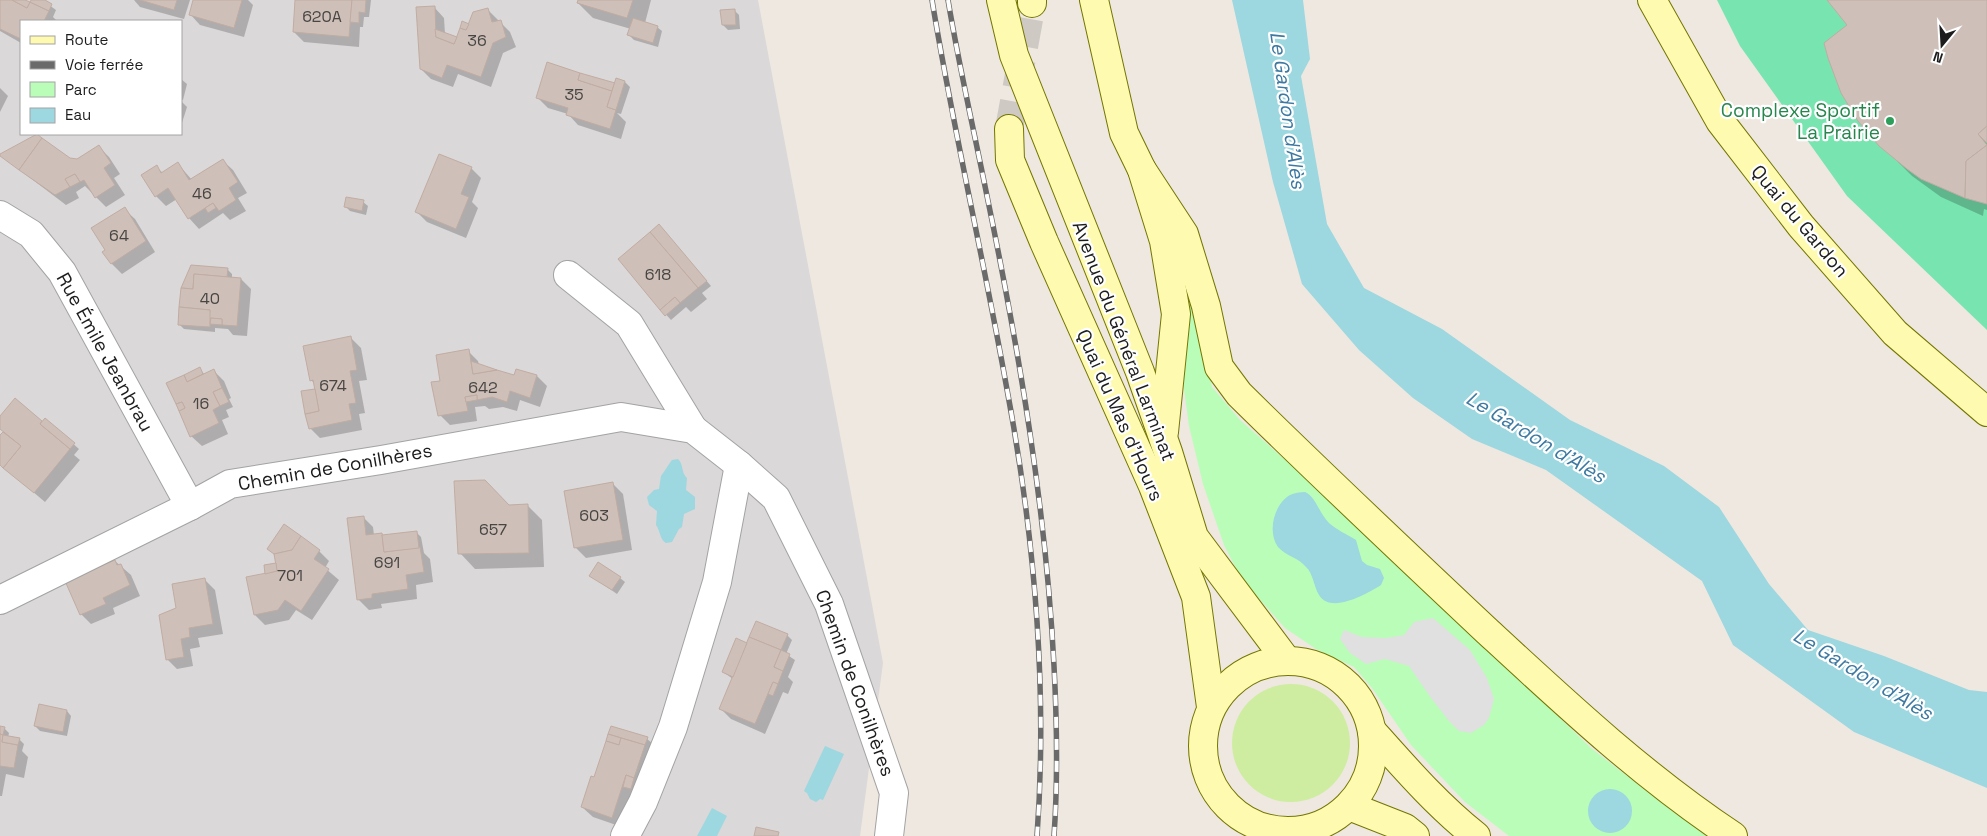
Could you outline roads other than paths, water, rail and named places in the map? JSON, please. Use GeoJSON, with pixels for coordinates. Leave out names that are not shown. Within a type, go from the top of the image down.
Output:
{"type":"FeatureCollection","features":[{"type":"Feature","properties":{"kind":"main road","name":"Avenue du Général Larminat"},"geometry":{"type":"LineString","coordinates":[[1000,0],[1014,55],[1140,372],[1194,537],[1287,661]]}},
{"type":"Feature","properties":{"kind":"main road","name":"Quai du Mas d'Hours"},"geometry":{"type":"LineString","coordinates":[[1094,0],[1124,133],[1142,170],[1164,241],[1176,314],[1163,439]]}},
{"type":"Feature","properties":{"kind":"main road","name":"Quai du Gardon"},"geometry":{"type":"LineString","coordinates":[[1652,0],[1720,122],[1801,226],[1896,333],[1987,412]]}},
{"type":"Feature","properties":{"kind":"main road","name":"Quai du Mas d'Hours"},"geometry":{"type":"LineString","coordinates":[[1009,129],[1010,160],[1044,242],[1153,486],[1196,597],[1212,707]]}},
{"type":"Feature","properties":{"kind":"main road"},"geometry":{"type":"LineString","coordinates":[[1142,170],[1184,234],[1206,306],[1218,366],[1238,394],[1560,700],[1664,787],[1734,836]]}},
{"type":"Feature","properties":{"kind":"main road"},"geometry":{"type":"LineString","coordinates":[[1194,537],[1196,597]]}},
{"type":"Feature","properties":{"kind":"main road"},"geometry":{"type":"LineString","coordinates":[[1287,661],[1310,663],[1331,672],[1349,687],[1363,705],[1372,731],[1373,755],[1365,783],[1349,806],[1315,832],[1258,831],[1231,810],[1213,788],[1204,762],[1203,734],[1212,707],[1225,688],[1243,673],[1264,664],[1287,661]]}},
{"type":"Feature","properties":{"kind":"main road"},"geometry":{"type":"LineString","coordinates":[[1372,731],[1409,773],[1476,836]]}},
{"type":"Feature","properties":{"kind":"main road"},"geometry":{"type":"LineString","coordinates":[[1349,806],[1405,828],[1415,836]]}},
{"type":"Feature","properties":{"kind":"street","name":"Rue Émile Jeanbrau"},"geometry":{"type":"LineString","coordinates":[[0,215],[31,234],[62,272],[190,506]]}},
{"type":"Feature","properties":{"kind":"street","name":"Chemin de Conilhères"},"geometry":{"type":"LineString","coordinates":[[568,275],[629,324],[693,429],[776,498],[829,604],[894,793],[889,836]]}},
{"type":"Feature","properties":{"kind":"street","name":"Chemin de Conilhères"},"geometry":{"type":"LineString","coordinates":[[0,600],[190,506],[230,484],[381,460],[621,417],[693,429]]}},
{"type":"Feature","properties":{"kind":"street"},"geometry":{"type":"LineString","coordinates":[[625,836],[643,802],[673,728],[717,582],[738,465]]}},
{"type":"Feature","properties":{"kind":"water","name":"Le Gardon d'Alès"},"geometry":{"type":"Polygon","coordinates":[[[1232,0],[1303,0],[1310,59],[1301,76],[1327,224],[1364,288],[1442,329],[1570,420],[1664,466],[1719,507],[1769,584],[1808,630],[1884,656],[1969,690],[1987,692],[1987,788],[1854,732],[1733,645],[1702,581],[1546,470],[1472,439],[1413,398],[1359,350],[1302,284],[1273,182],[1232,0]]]}},
{"type":"Feature","properties":{"kind":"water"},"geometry":{"type":"Polygon","coordinates":[[[678,459],[687,478],[686,490],[695,497],[695,509],[684,514],[682,527],[672,542],[666,543],[662,540],[656,525],[657,511],[649,505],[647,497],[654,490],[659,489],[661,476],[672,460],[678,459]]]}},
{"type":"Feature","properties":{"kind":"water"},"geometry":{"type":"Polygon","coordinates":[[[1305,492],[1309,494],[1329,523],[1356,540],[1362,561],[1367,565],[1380,569],[1384,578],[1381,585],[1359,597],[1340,603],[1325,601],[1317,592],[1312,576],[1303,564],[1278,547],[1273,534],[1276,511],[1284,499],[1290,495],[1305,492]]]}},
{"type":"Feature","properties":{"kind":"water"},"geometry":{"type":"Polygon","coordinates":[[[825,746],[844,754],[823,800],[820,799],[816,802],[810,799],[804,791],[825,746]]]}},
{"type":"Feature","properties":{"kind":"water"},"geometry":{"type":"Polygon","coordinates":[[[1606,789],[1614,789],[1626,795],[1632,811],[1626,827],[1614,833],[1606,833],[1594,827],[1588,815],[1588,807],[1594,795],[1606,789]]]}},
{"type":"Feature","properties":{"kind":"water"},"geometry":{"type":"Polygon","coordinates":[[[712,808],[727,816],[717,836],[697,836],[712,808]]]}},
{"type":"Feature","properties":{"kind":"tunnel"},"geometry":{"type":"LineString","coordinates":[[1009,129],[1032,3]]}},
{"type":"Feature","properties":{"kind":"railway"},"geometry":{"type":"LineString","coordinates":[[932,0],[949,96],[997,336],[1024,496],[1031,552],[1039,666],[1041,722],[1037,836]]}},
{"type":"Feature","properties":{"kind":"railway"},"geometry":{"type":"LineString","coordinates":[[948,0],[1010,313],[1038,489],[1045,548],[1055,687],[1057,772],[1054,836]]}},
{"type":"Feature","properties":{"kind":"place","name":"Complexe Sportif La Prairie"},"geometry":{"type":"Point","coordinates":[1890,121]}}]}
